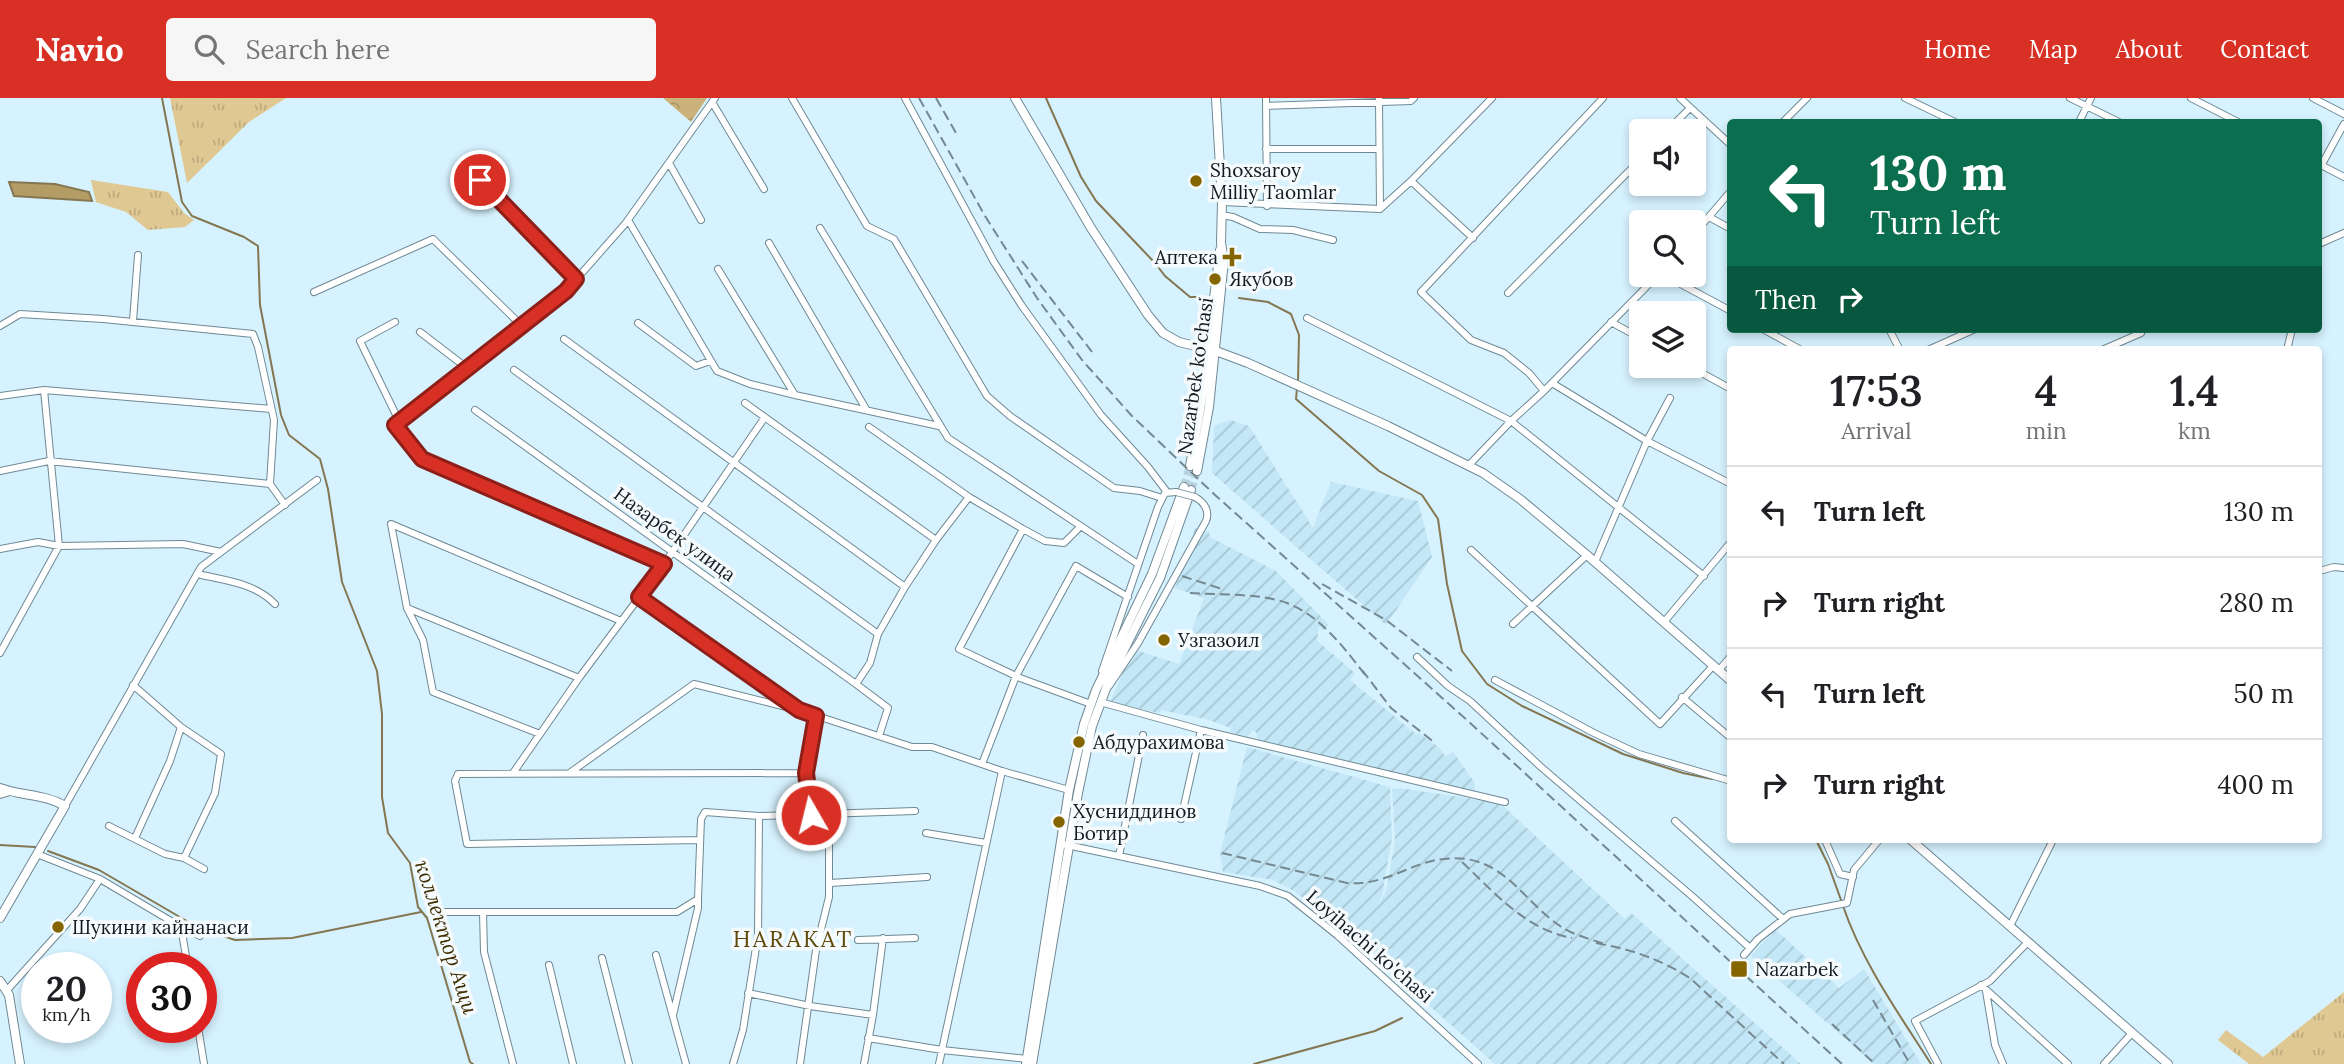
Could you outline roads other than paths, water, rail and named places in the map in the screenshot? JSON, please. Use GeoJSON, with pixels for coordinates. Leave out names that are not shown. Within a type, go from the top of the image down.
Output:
{"type":"FeatureCollection","features":[{"type":"Feature","properties":{"kind":"main road"},"geometry":{"type":"LineString","coordinates":[[1015,98],[1091,228],[1148,315],[1169,337],[1212,350],[1291,382],[1469,465],[1520,499],[1727,678]]}},
{"type":"Feature","properties":{"kind":"main road","name":"Nazarbek ko'chasi"},"geometry":{"type":"LineString","coordinates":[[1193,469],[1205,438],[1212,350],[1224,260],[1221,243],[1222,202],[1216,98]]}},
{"type":"Feature","properties":{"kind":"main road"},"geometry":{"type":"LineString","coordinates":[[1065,845],[1069,790],[1091,704],[1100,691],[1144,594],[1186,491]]}},
{"type":"Feature","properties":{"kind":"main road"},"geometry":{"type":"LineString","coordinates":[[1029,1062],[1065,845],[1100,702],[1100,691]]}},
{"type":"Feature","properties":{"kind":"main road"},"geometry":{"type":"LineString","coordinates":[[0,788],[56,801],[65,806],[0,918]]}},
{"type":"Feature","properties":{"kind":"main road"},"geometry":{"type":"LineString","coordinates":[[1915,843],[2168,1064]]}},
{"type":"Feature","properties":{"kind":"main road"},"geometry":{"type":"LineString","coordinates":[[0,981],[8,989],[20,1064]]}},
{"type":"Feature","properties":{"kind":"street"},"geometry":{"type":"LineString","coordinates":[[792,98],[867,226],[894,239],[987,396],[1010,416],[1114,488],[1140,491],[1162,498]]}},
{"type":"Feature","properties":{"kind":"street"},"geometry":{"type":"LineString","coordinates":[[905,98],[994,262],[1022,306],[1101,415],[1167,492]]}},
{"type":"Feature","properties":{"kind":"street"},"geometry":{"type":"LineString","coordinates":[[1267,205],[1266,102],[1411,102],[1414,98]]}},
{"type":"Feature","properties":{"kind":"street"},"geometry":{"type":"LineString","coordinates":[[1222,202],[1380,209],[1492,98]]}},
{"type":"Feature","properties":{"kind":"street"},"geometry":{"type":"LineString","coordinates":[[1544,391],[1529,373],[1504,353],[1472,340],[1421,292],[1603,98]]}},
{"type":"Feature","properties":{"kind":"street"},"geometry":{"type":"LineString","coordinates":[[1680,98],[1727,141]]}},
{"type":"Feature","properties":{"kind":"street"},"geometry":{"type":"LineString","coordinates":[[1786,119],[1807,98]]}},
{"type":"Feature","properties":{"kind":"street"},"geometry":{"type":"LineString","coordinates":[[1905,98],[1949,119]]}},
{"type":"Feature","properties":{"kind":"street"},"geometry":{"type":"LineString","coordinates":[[2070,98],[2113,119]]}},
{"type":"Feature","properties":{"kind":"street"},"geometry":{"type":"LineString","coordinates":[[2081,119],[2091,98]]}},
{"type":"Feature","properties":{"kind":"street"},"geometry":{"type":"LineString","coordinates":[[2190,98],[2232,119]]}},
{"type":"Feature","properties":{"kind":"street"},"geometry":{"type":"LineString","coordinates":[[2313,98],[2344,114]]}},
{"type":"Feature","properties":{"kind":"street"},"geometry":{"type":"LineString","coordinates":[[664,564],[422,459],[395,425],[566,291],[628,220],[713,100],[764,189]]}},
{"type":"Feature","properties":{"kind":"street"},"geometry":{"type":"LineString","coordinates":[[1379,100],[1380,209]]}},
{"type":"Feature","properties":{"kind":"street"},"geometry":{"type":"LineString","coordinates":[[1679,119],[1690,108]]}},
{"type":"Feature","properties":{"kind":"street"},"geometry":{"type":"LineString","coordinates":[[2322,162],[2344,124]]}},
{"type":"Feature","properties":{"kind":"street"},"geometry":{"type":"LineString","coordinates":[[1266,149],[1378,149]]}},
{"type":"Feature","properties":{"kind":"street"},"geometry":{"type":"LineString","coordinates":[[669,163],[701,220]]}},
{"type":"Feature","properties":{"kind":"street"},"geometry":{"type":"LineString","coordinates":[[2322,166],[2344,177]]}},
{"type":"Feature","properties":{"kind":"street"},"geometry":{"type":"LineString","coordinates":[[1508,293],[1629,171]]}},
{"type":"Feature","properties":{"kind":"street"},"geometry":{"type":"LineString","coordinates":[[480,180],[576,279]]}},
{"type":"Feature","properties":{"kind":"street"},"geometry":{"type":"LineString","coordinates":[[1411,181],[1473,238]]}},
{"type":"Feature","properties":{"kind":"street"},"geometry":{"type":"LineString","coordinates":[[1706,220],[1727,196]]}},
{"type":"Feature","properties":{"kind":"street"},"geometry":{"type":"LineString","coordinates":[[1221,215],[1233,217],[1260,229],[1293,230],[1333,240]]}},
{"type":"Feature","properties":{"kind":"street"},"geometry":{"type":"LineString","coordinates":[[1709,216],[1727,227]]}},
{"type":"Feature","properties":{"kind":"street"},"geometry":{"type":"LineString","coordinates":[[628,220],[717,371],[750,384],[794,395],[939,426]]}},
{"type":"Feature","properties":{"kind":"street"},"geometry":{"type":"LineString","coordinates":[[820,228],[948,438],[1138,564]]}},
{"type":"Feature","properties":{"kind":"street"},"geometry":{"type":"LineString","coordinates":[[2322,243],[2344,233]]}},
{"type":"Feature","properties":{"kind":"street"},"geometry":{"type":"LineString","coordinates":[[314,292],[433,239],[522,326]]}},
{"type":"Feature","properties":{"kind":"street"},"geometry":{"type":"LineString","coordinates":[[769,243],[866,409]]}},
{"type":"Feature","properties":{"kind":"street"},"geometry":{"type":"LineString","coordinates":[[132,321],[138,255]]}},
{"type":"Feature","properties":{"kind":"street"},"geometry":{"type":"LineString","coordinates":[[718,269],[794,395]]}},
{"type":"Feature","properties":{"kind":"street"},"geometry":{"type":"LineString","coordinates":[[1469,465],[1646,287]]}},
{"type":"Feature","properties":{"kind":"street"},"geometry":{"type":"LineString","coordinates":[[1686,287],[1727,309]]}},
{"type":"Feature","properties":{"kind":"street"},"geometry":{"type":"LineString","coordinates":[[0,326],[20,314],[132,321],[253,334],[274,420],[270,484],[285,505]]}},
{"type":"Feature","properties":{"kind":"street"},"geometry":{"type":"LineString","coordinates":[[1307,318],[1511,421],[1704,576]]}},
{"type":"Feature","properties":{"kind":"street"},"geometry":{"type":"LineString","coordinates":[[395,322],[360,341],[399,421]]}},
{"type":"Feature","properties":{"kind":"street"},"geometry":{"type":"LineString","coordinates":[[1611,322],[1629,332]]}},
{"type":"Feature","properties":{"kind":"street"},"geometry":{"type":"LineString","coordinates":[[638,323],[696,366],[710,361]]}},
{"type":"Feature","properties":{"kind":"street"},"geometry":{"type":"LineString","coordinates":[[420,332],[467,368]]}},
{"type":"Feature","properties":{"kind":"street"},"geometry":{"type":"LineString","coordinates":[[1770,333],[1794,346]]}},
{"type":"Feature","properties":{"kind":"street"},"geometry":{"type":"LineString","coordinates":[[1937,346],[1966,333]]}},
{"type":"Feature","properties":{"kind":"street"},"geometry":{"type":"LineString","coordinates":[[2111,346],[2139,333]]}},
{"type":"Feature","properties":{"kind":"street"},"geometry":{"type":"LineString","coordinates":[[564,339],[905,587]]}},
{"type":"Feature","properties":{"kind":"street"},"geometry":{"type":"LineString","coordinates":[[514,370],[878,634]]}},
{"type":"Feature","properties":{"kind":"street"},"geometry":{"type":"LineString","coordinates":[[1706,375],[1727,387]]}},
{"type":"Feature","properties":{"kind":"street"},"geometry":{"type":"LineString","coordinates":[[1552,383],[1647,441],[1727,482]]}},
{"type":"Feature","properties":{"kind":"street"},"geometry":{"type":"LineString","coordinates":[[0,396],[44,390],[271,409]]}},
{"type":"Feature","properties":{"kind":"street"},"geometry":{"type":"LineString","coordinates":[[0,653],[58,546],[44,390]]}},
{"type":"Feature","properties":{"kind":"street"},"geometry":{"type":"LineString","coordinates":[[1595,562],[1647,441],[1670,398]]}},
{"type":"Feature","properties":{"kind":"street"},"geometry":{"type":"LineString","coordinates":[[746,403],[936,540]]}},
{"type":"Feature","properties":{"kind":"street","name":"Назарбек улица"},"geometry":{"type":"LineString","coordinates":[[475,410],[888,708],[879,736]]}},
{"type":"Feature","properties":{"kind":"street"},"geometry":{"type":"LineString","coordinates":[[513,773],[579,678],[664,564],[765,416]]}},
{"type":"Feature","properties":{"kind":"street"},"geometry":{"type":"LineString","coordinates":[[869,427],[969,497],[1045,541],[1064,544],[1080,527]]}},
{"type":"Feature","properties":{"kind":"street"},"geometry":{"type":"LineString","coordinates":[[0,471],[49,461],[270,484]]}},
{"type":"Feature","properties":{"kind":"street"},"geometry":{"type":"LineString","coordinates":[[65,806],[201,567],[317,480]]}},
{"type":"Feature","properties":{"kind":"street"},"geometry":{"type":"LineString","coordinates":[[1186,491],[1205,506],[1206,522],[1138,643],[1100,691],[1138,564],[1162,498],[1167,492],[1186,491]]}},
{"type":"Feature","properties":{"kind":"street"},"geometry":{"type":"LineString","coordinates":[[856,684],[870,663],[878,634],[905,587],[969,497]]}},
{"type":"Feature","properties":{"kind":"street"},"geometry":{"type":"LineString","coordinates":[[540,734],[433,692],[423,640],[407,608],[391,524],[621,621]]}},
{"type":"Feature","properties":{"kind":"street"},"geometry":{"type":"LineString","coordinates":[[1023,529],[959,649],[1016,676],[1091,704]]}},
{"type":"Feature","properties":{"kind":"street"},"geometry":{"type":"LineString","coordinates":[[0,549],[38,541],[58,546],[183,544],[221,552]]}},
{"type":"Feature","properties":{"kind":"street"},"geometry":{"type":"LineString","coordinates":[[1664,622],[1727,547]]}},
{"type":"Feature","properties":{"kind":"street"},"geometry":{"type":"LineString","coordinates":[[1471,550],[1660,724],[1682,697],[1727,659]]}},
{"type":"Feature","properties":{"kind":"street"},"geometry":{"type":"LineString","coordinates":[[1513,624],[1587,555]]}},
{"type":"Feature","properties":{"kind":"street"},"geometry":{"type":"LineString","coordinates":[[982,764],[1016,676],[1076,566],[1128,597]]}},
{"type":"Feature","properties":{"kind":"street"},"geometry":{"type":"LineString","coordinates":[[2322,570],[2344,568]]}},
{"type":"Feature","properties":{"kind":"street"},"geometry":{"type":"LineString","coordinates":[[197,574],[264,593],[275,604]]}},
{"type":"Feature","properties":{"kind":"street"},"geometry":{"type":"LineString","coordinates":[[639,597],[799,710]]}},
{"type":"Feature","properties":{"kind":"street"},"geometry":{"type":"LineString","coordinates":[[407,608],[579,678]]}},
{"type":"Feature","properties":{"kind":"street"},"geometry":{"type":"LineString","coordinates":[[1417,657],[1750,948]]}},
{"type":"Feature","properties":{"kind":"street"},"geometry":{"type":"LineString","coordinates":[[1494,680],[1639,754],[1727,780]]}},
{"type":"Feature","properties":{"kind":"street"},"geometry":{"type":"LineString","coordinates":[[569,773],[694,684],[799,710],[912,747],[932,747],[1069,790]]}},
{"type":"Feature","properties":{"kind":"street"},"geometry":{"type":"LineString","coordinates":[[133,685],[181,727],[220,754],[215,793],[184,858]]}},
{"type":"Feature","properties":{"kind":"street"},"geometry":{"type":"LineString","coordinates":[[1682,697],[1727,735]]}},
{"type":"Feature","properties":{"kind":"street"},"geometry":{"type":"LineString","coordinates":[[1100,702],[1200,730],[1505,802]]}},
{"type":"Feature","properties":{"kind":"street"},"geometry":{"type":"LineString","coordinates":[[811,815],[806,773],[816,716]]}},
{"type":"Feature","properties":{"kind":"street"},"geometry":{"type":"LineString","coordinates":[[135,838],[170,761],[181,727]]}},
{"type":"Feature","properties":{"kind":"street"},"geometry":{"type":"LineString","coordinates":[[1181,819],[1200,730]]}},
{"type":"Feature","properties":{"kind":"street"},"geometry":{"type":"LineString","coordinates":[[1119,856],[1143,735]]}},
{"type":"Feature","properties":{"kind":"street"},"geometry":{"type":"LineString","coordinates":[[939,1064],[1002,771]]}},
{"type":"Feature","properties":{"kind":"street"},"geometry":{"type":"LineString","coordinates":[[700,840],[467,844],[455,781],[458,774],[806,773]]}},
{"type":"Feature","properties":{"kind":"street"},"geometry":{"type":"LineString","coordinates":[[0,795],[10,792]]}},
{"type":"Feature","properties":{"kind":"street"},"geometry":{"type":"LineString","coordinates":[[673,1015],[698,908],[701,819],[705,812],[759,816],[915,811]]}},
{"type":"Feature","properties":{"kind":"street"},"geometry":{"type":"LineString","coordinates":[[800,1064],[816,950],[829,897],[829,814]]}},
{"type":"Feature","properties":{"kind":"street"},"geometry":{"type":"LineString","coordinates":[[733,1064],[743,1030],[758,935],[759,816]]}},
{"type":"Feature","properties":{"kind":"street"},"geometry":{"type":"LineString","coordinates":[[1675,821],[1782,918]]}},
{"type":"Feature","properties":{"kind":"street"},"geometry":{"type":"LineString","coordinates":[[109,826],[165,854],[184,858],[204,869]]}},
{"type":"Feature","properties":{"kind":"street"},"geometry":{"type":"LineString","coordinates":[[926,833],[986,843]]}},
{"type":"Feature","properties":{"kind":"street"},"geometry":{"type":"LineString","coordinates":[[1826,843],[1840,874],[1853,877]]}},
{"type":"Feature","properties":{"kind":"street"},"geometry":{"type":"LineString","coordinates":[[1744,955],[1782,918],[1847,902],[1854,870],[1876,843]]}},
{"type":"Feature","properties":{"kind":"street"},"geometry":{"type":"LineString","coordinates":[[2010,926],[2052,843]]}},
{"type":"Feature","properties":{"kind":"street","name":"Loyihachi ko'chasi"},"geometry":{"type":"LineString","coordinates":[[1065,845],[1260,886],[1288,896],[1337,935],[1478,1064]]}},
{"type":"Feature","properties":{"kind":"street"},"geometry":{"type":"LineString","coordinates":[[37,854],[100,879],[200,936]]}},
{"type":"Feature","properties":{"kind":"street"},"geometry":{"type":"LineString","coordinates":[[830,883],[927,877]]}},
{"type":"Feature","properties":{"kind":"street"},"geometry":{"type":"LineString","coordinates":[[8,989],[80,909],[100,879]]}},
{"type":"Feature","properties":{"kind":"street"},"geometry":{"type":"LineString","coordinates":[[436,912],[677,912],[698,899]]}},
{"type":"Feature","properties":{"kind":"street"},"geometry":{"type":"LineString","coordinates":[[483,912],[484,952],[513,1064]]}},
{"type":"Feature","properties":{"kind":"street"},"geometry":{"type":"LineString","coordinates":[[181,927],[185,952]]}},
{"type":"Feature","properties":{"kind":"street"},"geometry":{"type":"LineString","coordinates":[[864,1064],[883,938]]}},
{"type":"Feature","properties":{"kind":"street"},"geometry":{"type":"LineString","coordinates":[[858,940],[915,938]]}},
{"type":"Feature","properties":{"kind":"street"},"geometry":{"type":"LineString","coordinates":[[1938,1064],[1914,1021],[1983,988],[2028,942]]}},
{"type":"Feature","properties":{"kind":"street"},"geometry":{"type":"LineString","coordinates":[[656,956],[686,1064]]}},
{"type":"Feature","properties":{"kind":"street"},"geometry":{"type":"LineString","coordinates":[[602,958],[629,1064]]}},
{"type":"Feature","properties":{"kind":"street"},"geometry":{"type":"LineString","coordinates":[[549,965],[573,1064]]}},
{"type":"Feature","properties":{"kind":"street"},"geometry":{"type":"LineString","coordinates":[[1983,988],[1994,1045],[2003,1064]]}},
{"type":"Feature","properties":{"kind":"street"},"geometry":{"type":"LineString","coordinates":[[1983,988],[2068,1064]]}},
{"type":"Feature","properties":{"kind":"street"},"geometry":{"type":"LineString","coordinates":[[748,993],[873,1015]]}},
{"type":"Feature","properties":{"kind":"street"},"geometry":{"type":"LineString","coordinates":[[2104,1064],[2132,1032]]}},
{"type":"Feature","properties":{"kind":"street"},"geometry":{"type":"LineString","coordinates":[[868,1038],[1029,1062]]}},
{"type":"Feature","properties":{"kind":"street"},"geometry":{"type":"LineString","coordinates":[[201,1043],[204,1064]]}},
{"type":"Feature","properties":{"kind":"waterway","name":"коллектор Ащи"},"geometry":{"type":"LineString","coordinates":[[162,98],[182,202],[192,216],[244,237],[258,246],[260,305],[281,415],[289,435],[320,459],[328,489],[342,582],[377,671],[382,714],[382,797],[388,833],[410,863],[418,907],[427,918],[470,1062],[473,1064]]}},
{"type":"Feature","properties":{"kind":"waterway"},"geometry":{"type":"LineString","coordinates":[[1046,98],[1081,177],[1096,201],[1165,276],[1190,297],[1206,297]]}},
{"type":"Feature","properties":{"kind":"waterway"},"geometry":{"type":"LineString","coordinates":[[1239,298],[1268,302],[1291,314],[1299,335],[1298,382]]}},
{"type":"Feature","properties":{"kind":"waterway"},"geometry":{"type":"LineString","coordinates":[[1297,388],[1296,399],[1379,471],[1422,495],[1438,519],[1447,584],[1462,651],[1487,684],[1522,706],[1623,754],[1712,779]]}},
{"type":"Feature","properties":{"kind":"waterway"},"geometry":{"type":"LineString","coordinates":[[1818,843],[1841,900]]}},
{"type":"Feature","properties":{"kind":"waterway"},"geometry":{"type":"LineString","coordinates":[[0,845],[35,847]]}},
{"type":"Feature","properties":{"kind":"waterway"},"geometry":{"type":"LineString","coordinates":[[48,851],[99,870],[197,927],[235,940],[292,938],[421,912]]}},
{"type":"Feature","properties":{"kind":"waterway"},"geometry":{"type":"LineString","coordinates":[[1843,906],[1871,967],[1931,1064]]}},
{"type":"Feature","properties":{"kind":"waterway"},"geometry":{"type":"LineString","coordinates":[[1254,1064],[1375,1031],[1402,1018]]}},
{"type":"Feature","properties":{"kind":"tunnel"},"geometry":{"type":"LineString","coordinates":[[1184,487],[1190,466]]}},
{"type":"Feature","properties":{"kind":"tunnel"},"geometry":{"type":"LineString","coordinates":[[1191,490],[1197,471]]}},
{"type":"Feature","properties":{"kind":"railway"},"geometry":{"type":"LineString","coordinates":[[919,98],[985,216],[1037,298],[1082,360],[1132,416],[1215,495],[1468,721],[1842,1064]]}},
{"type":"Feature","properties":{"kind":"railway"},"geometry":{"type":"LineString","coordinates":[[936,98],[956,133]]}},
{"type":"Feature","properties":{"kind":"railway"},"geometry":{"type":"LineString","coordinates":[[1022,261],[1092,352]]}},
{"type":"Feature","properties":{"kind":"railway"},"geometry":{"type":"LineString","coordinates":[[1182,576],[1225,590]]}},
{"type":"Feature","properties":{"kind":"railway"},"geometry":{"type":"LineString","coordinates":[[1322,584],[1386,620],[1452,671]]}},
{"type":"Feature","properties":{"kind":"railway"},"geometry":{"type":"LineString","coordinates":[[1190,593],[1239,595],[1287,603],[1311,616],[1331,634],[1366,676]]}},
{"type":"Feature","properties":{"kind":"railway"},"geometry":{"type":"LineString","coordinates":[[1362,670],[1391,708],[1435,743]]}},
{"type":"Feature","properties":{"kind":"railway"},"geometry":{"type":"LineString","coordinates":[[1222,853],[1347,883],[1379,880],[1433,861],[1466,859],[1494,869],[1565,929],[1605,944]]}},
{"type":"Feature","properties":{"kind":"railway"},"geometry":{"type":"LineString","coordinates":[[1462,862],[1525,918],[1540,927],[1572,938]]}},
{"type":"Feature","properties":{"kind":"railway"},"geometry":{"type":"LineString","coordinates":[[1596,943],[1645,956],[1691,979],[1784,1064]]}},
{"type":"Feature","properties":{"kind":"railway"},"geometry":{"type":"LineString","coordinates":[[1873,1000],[1910,1064]]}},
{"type":"Feature","properties":{"kind":"railway"},"geometry":{"type":"LineString","coordinates":[[1832,1024],[1875,1064]]}},
{"type":"Feature","properties":{"kind":"place","name":"Shoxsaroy Milliy Taomlar"},"geometry":{"type":"Point","coordinates":[1196,181]}},
{"type":"Feature","properties":{"kind":"place","name":"Аптека"},"geometry":{"type":"Point","coordinates":[1232,257]}},
{"type":"Feature","properties":{"kind":"place","name":"Якубов"},"geometry":{"type":"Point","coordinates":[1215,279]}},
{"type":"Feature","properties":{"kind":"place","name":"Узгазоил"},"geometry":{"type":"Point","coordinates":[1164,640]}},
{"type":"Feature","properties":{"kind":"place","name":"Абдурахимова"},"geometry":{"type":"Point","coordinates":[1079,742]}},
{"type":"Feature","properties":{"kind":"place","name":"Хусниддинов Ботир"},"geometry":{"type":"Point","coordinates":[1059,822]}},
{"type":"Feature","properties":{"kind":"place","name":"Шукини кайнанаси"},"geometry":{"type":"Point","coordinates":[58,927]}},
{"type":"Feature","properties":{"kind":"place","name":"Nazarbek"},"geometry":{"type":"Point","coordinates":[1739,969]}},
{"type":"Feature","properties":{"kind":"district","name":"HARAKAT"},"geometry":{"type":"Point","coordinates":[793,939]}}]}
